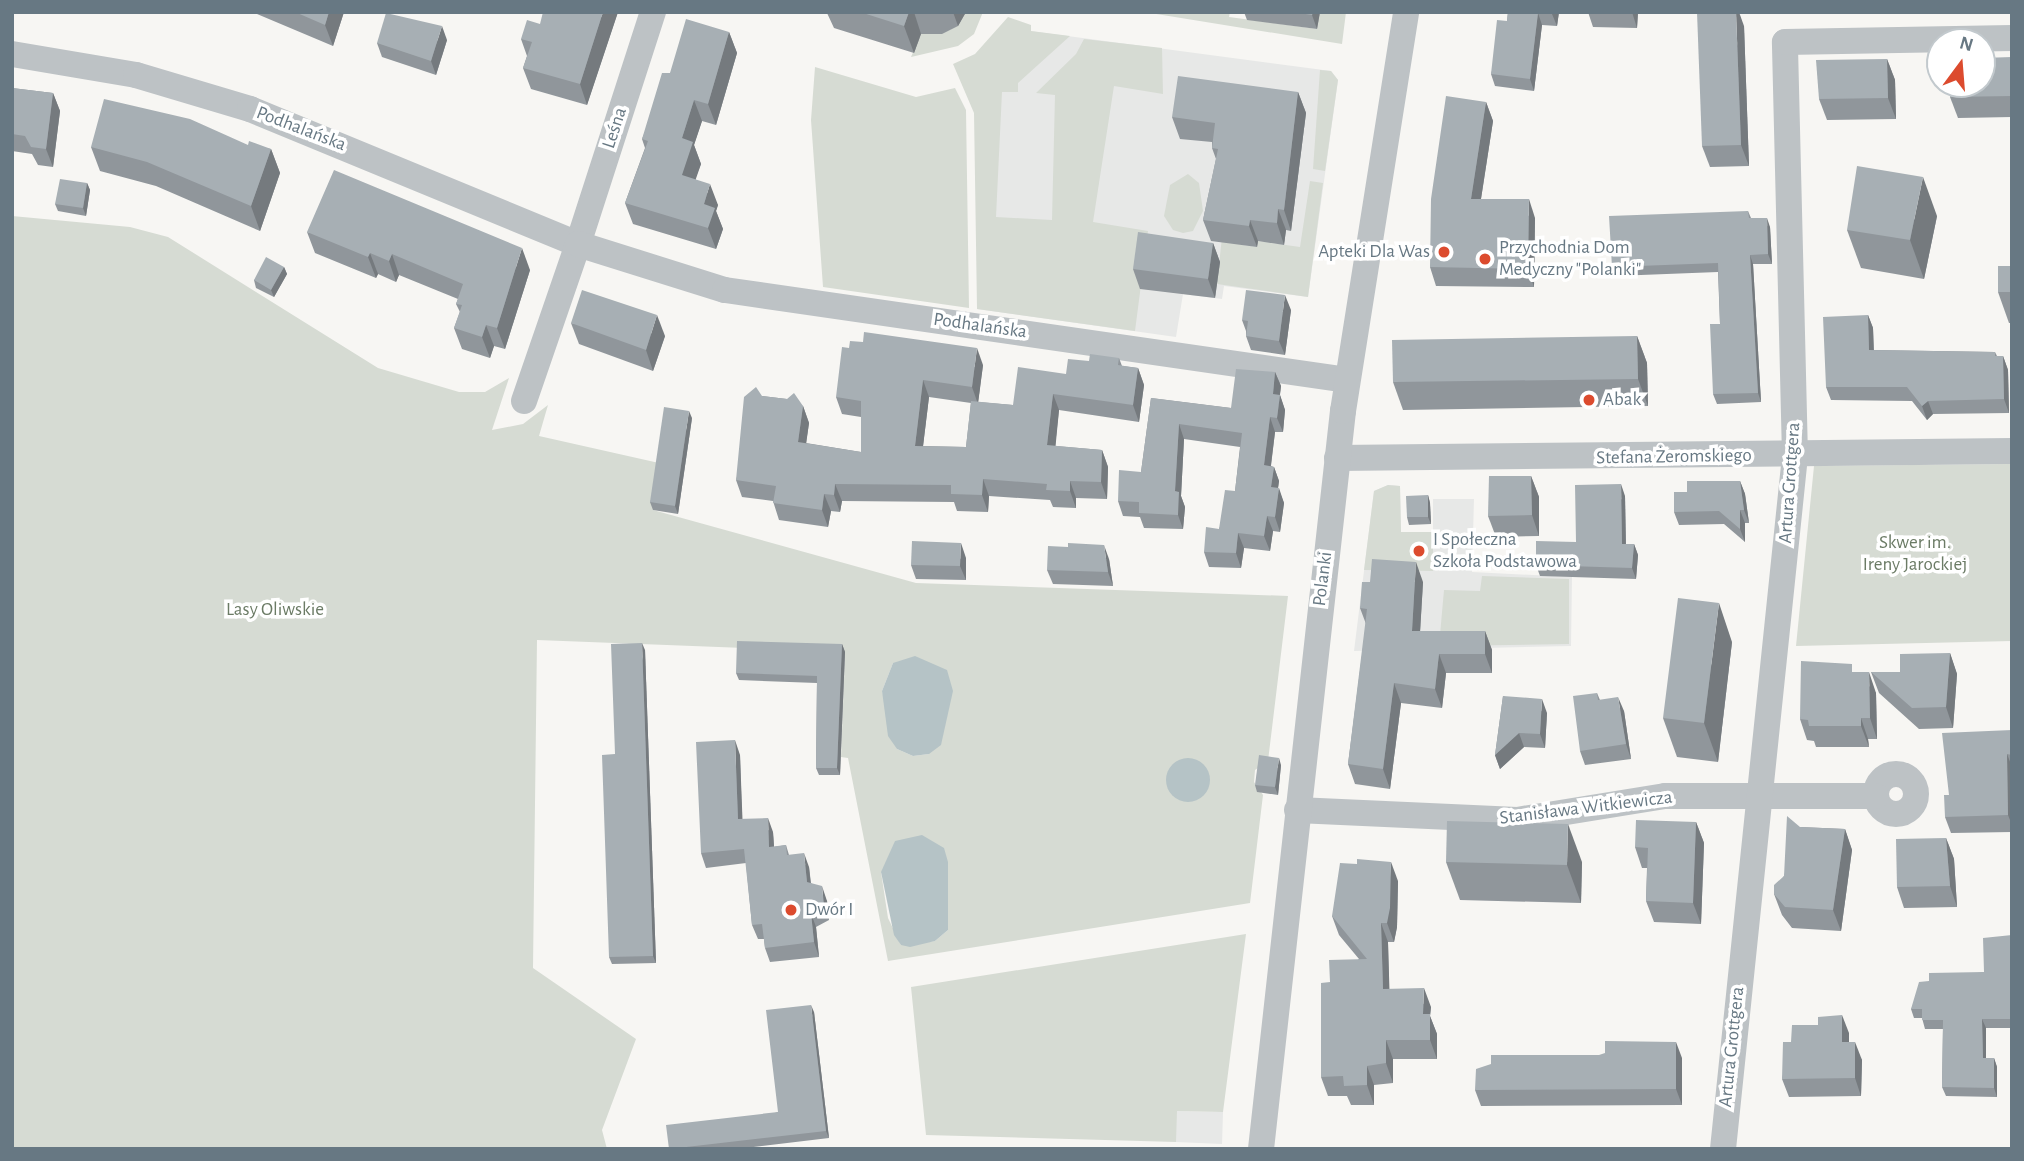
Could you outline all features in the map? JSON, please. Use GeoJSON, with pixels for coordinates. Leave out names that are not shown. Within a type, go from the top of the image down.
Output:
{"type":"FeatureCollection","features":[{"type":"Feature","properties":{"kind":"street","name":"Leśna"},"geometry":{"type":"LineString","coordinates":[[524,401],[653,12]]}},
{"type":"Feature","properties":{"kind":"street","name":"Polanki"},"geometry":{"type":"LineString","coordinates":[[1261,1149],[1337,458],[1406,12]]}},
{"type":"Feature","properties":{"kind":"street","name":"Artura Grottgera"},"geometry":{"type":"LineString","coordinates":[[1723,1149],[1795,456],[1785,42],[2012,38]]}},
{"type":"Feature","properties":{"kind":"street","name":"Podhalańska"},"geometry":{"type":"LineString","coordinates":[[12,54],[136,75],[250,109],[578,244],[615,258],[725,290],[1347,380]]}},
{"type":"Feature","properties":{"kind":"street","name":"Stefana Żeromskiego"},"geometry":{"type":"LineString","coordinates":[[1337,458],[2012,452]]}},
{"type":"Feature","properties":{"kind":"street","name":"Stanisława Witkiewicza"},"geometry":{"type":"LineString","coordinates":[[1297,810],[1517,820],[1665,796],[1876,796]]}},
{"type":"Feature","properties":{"kind":"shaded area"},"geometry":{"type":"Polygon","coordinates":[[[1030,31],[1331,71],[1338,80],[1308,297],[1224,286],[1222,299],[1183,294],[1176,337],[977,309],[989,59],[1030,31]]]}},
{"type":"Feature","properties":{"kind":"shaded area","name":"I Społeczna Szkoła Podstawowa"},"geometry":{"type":"Polygon","coordinates":[[[1388,485],[1400,486],[1401,532],[1433,532],[1433,499],[1474,499],[1472,572],[1572,577],[1571,646],[1354,651],[1374,491],[1388,485]]]}},
{"type":"Feature","properties":{"kind":"shaded area"},"geometry":{"type":"Polygon","coordinates":[[[915,656],[947,670],[953,691],[941,745],[929,754],[913,756],[897,749],[888,736],[882,691],[893,663],[915,656]]]}},
{"type":"Feature","properties":{"kind":"shaded area"},"geometry":{"type":"Polygon","coordinates":[[[1188,758],[1204,764],[1210,780],[1204,796],[1188,802],[1172,796],[1166,780],[1172,764],[1188,758]]]}},
{"type":"Feature","properties":{"kind":"shaded area"},"geometry":{"type":"Polygon","coordinates":[[[922,835],[944,848],[948,862],[948,930],[935,941],[910,947],[901,945],[894,935],[881,872],[895,841],[922,835]]]}},
{"type":"Feature","properties":{"kind":"shaded area"},"geometry":{"type":"Polygon","coordinates":[[[1176,1111],[1223,1112],[1222,1144],[1176,1142],[1176,1111]]]}},
{"type":"Feature","properties":{"kind":"green space"},"geometry":{"type":"Polygon","coordinates":[[[964,12],[983,12],[974,34],[958,46],[911,57],[922,32],[950,30],[964,12]]]}},
{"type":"Feature","properties":{"kind":"green space"},"geometry":{"type":"Polygon","coordinates":[[[1144,12],[1230,12],[1229,17],[1317,29],[1320,12],[1346,12],[1342,44],[1144,12]]]}},
{"type":"Feature","properties":{"kind":"green space"},"geometry":{"type":"Polygon","coordinates":[[[1008,17],[1031,25],[1031,31],[1070,36],[1018,83],[1018,92],[1002,92],[996,217],[1052,220],[1055,95],[1036,93],[1076,54],[1084,39],[1162,48],[1163,94],[1114,86],[1093,222],[1148,231],[1135,331],[977,309],[974,113],[953,64],[975,54],[1008,17]]]}},
{"type":"Feature","properties":{"kind":"green space"},"geometry":{"type":"Polygon","coordinates":[[[815,67],[916,97],[955,88],[966,110],[969,308],[823,287],[811,120],[815,67]]]}},
{"type":"Feature","properties":{"kind":"green space"},"geometry":{"type":"Polygon","coordinates":[[[1320,70],[1331,71],[1338,80],[1325,171],[1313,169],[1320,70]]]}},
{"type":"Feature","properties":{"kind":"green space"},"geometry":{"type":"Polygon","coordinates":[[[1188,174],[1199,183],[1203,211],[1193,231],[1183,233],[1173,230],[1164,216],[1170,185],[1188,174]]]}},
{"type":"Feature","properties":{"kind":"green space"},"geometry":{"type":"Polygon","coordinates":[[[1310,181],[1323,183],[1308,297],[1217,284],[1222,237],[1257,247],[1258,241],[1300,247],[1310,181]]]}},
{"type":"Feature","properties":{"kind":"green space","name":"Lasy Oliwskie"},"geometry":{"type":"Polygon","coordinates":[[[12,216],[130,227],[168,237],[378,368],[459,392],[485,392],[509,378],[492,430],[523,424],[548,405],[539,436],[659,463],[653,510],[916,583],[1288,596],[1268,761],[1255,770],[1254,782],[1263,795],[1250,903],[888,961],[848,758],[841,757],[845,652],[537,640],[533,968],[636,1039],[602,1130],[607,1149],[12,1149],[12,216]],[[893,663],[882,691],[897,749],[913,756],[929,754],[893,663]],[[948,862],[881,872],[888,918],[901,945],[935,941],[948,930],[948,862]]]}},
{"type":"Feature","properties":{"kind":"green space","name":"Skwer im. Ireny Jarockiej"},"geometry":{"type":"Polygon","coordinates":[[[2012,464],[2012,641],[1796,646],[1814,466],[2012,464]]]}},
{"type":"Feature","properties":{"kind":"green space"},"geometry":{"type":"Polygon","coordinates":[[[1388,485],[1400,486],[1401,532],[1433,532],[1433,571],[1364,570],[1374,491],[1388,485]]]}},
{"type":"Feature","properties":{"kind":"green space"},"geometry":{"type":"Polygon","coordinates":[[[1482,576],[1569,579],[1569,644],[1439,646],[1444,590],[1480,591],[1482,576]]]}},
{"type":"Feature","properties":{"kind":"green space"},"geometry":{"type":"Polygon","coordinates":[[[1246,934],[1223,1112],[1177,1111],[1176,1142],[926,1135],[911,987],[1246,934]]]}},
{"type":"Feature","properties":{"kind":"building"},"geometry":{"type":"Polygon","coordinates":[[[295,12],[329,12],[325,25],[295,12]]]}},
{"type":"Feature","properties":{"kind":"building"},"geometry":{"type":"Polygon","coordinates":[[[543,12],[603,12],[580,84],[523,68],[532,42],[521,39],[527,20],[540,24],[543,12]]]}},
{"type":"Feature","properties":{"kind":"building"},"geometry":{"type":"Polygon","coordinates":[[[860,12],[909,12],[904,26],[860,12]]]}},
{"type":"Feature","properties":{"kind":"building"},"geometry":{"type":"Polygon","coordinates":[[[1508,12],[1552,12],[1538,13],[1530,79],[1491,74],[1497,20],[1507,21],[1508,12]]]}},
{"type":"Feature","properties":{"kind":"building"},"geometry":{"type":"Polygon","coordinates":[[[1697,12],[1736,12],[1741,145],[1702,146],[1697,12]]]}},
{"type":"Feature","properties":{"kind":"building"},"geometry":{"type":"Polygon","coordinates":[[[386,13],[442,26],[431,61],[377,43],[386,13]]]}},
{"type":"Feature","properties":{"kind":"building"},"geometry":{"type":"Polygon","coordinates":[[[686,19],[729,32],[708,104],[694,100],[682,138],[693,142],[682,175],[710,184],[704,204],[715,208],[708,228],[625,203],[648,141],[642,139],[662,73],[670,73],[686,19]]]}},
{"type":"Feature","properties":{"kind":"building"},"geometry":{"type":"Polygon","coordinates":[[[2012,57],[2012,96],[1996,96],[1996,58],[2012,57]]]}},
{"type":"Feature","properties":{"kind":"building"},"geometry":{"type":"Polygon","coordinates":[[[1887,59],[1888,98],[1819,99],[1816,60],[1887,59]]]}},
{"type":"Feature","properties":{"kind":"building"},"geometry":{"type":"Polygon","coordinates":[[[1178,76],[1298,92],[1284,210],[1278,209],[1277,223],[1250,220],[1249,226],[1203,220],[1218,149],[1212,148],[1215,123],[1172,117],[1178,76]]]}},
{"type":"Feature","properties":{"kind":"building"},"geometry":{"type":"Polygon","coordinates":[[[12,88],[53,93],[46,149],[31,147],[25,136],[12,134],[12,88]]]}},
{"type":"Feature","properties":{"kind":"building"},"geometry":{"type":"Polygon","coordinates":[[[1446,96],[1486,102],[1471,199],[1529,199],[1528,269],[1430,267],[1431,199],[1446,96]]]}},
{"type":"Feature","properties":{"kind":"building"},"geometry":{"type":"Polygon","coordinates":[[[104,99],[190,119],[248,145],[249,141],[271,149],[251,206],[147,162],[91,147],[104,99]]]}},
{"type":"Feature","properties":{"kind":"building"},"geometry":{"type":"Polygon","coordinates":[[[1857,166],[1923,177],[1910,240],[1847,230],[1857,166]]]}},
{"type":"Feature","properties":{"kind":"building"},"geometry":{"type":"Polygon","coordinates":[[[334,170],[522,248],[497,328],[486,325],[482,337],[454,328],[462,305],[456,304],[463,284],[392,254],[389,261],[370,253],[368,257],[307,232],[334,170]]]}},
{"type":"Feature","properties":{"kind":"building"},"geometry":{"type":"Polygon","coordinates":[[[60,179],[87,183],[83,208],[55,204],[60,179]]]}},
{"type":"Feature","properties":{"kind":"building"},"geometry":{"type":"Polygon","coordinates":[[[1748,211],[1749,218],[1767,218],[1768,254],[1750,255],[1758,393],[1713,394],[1710,324],[1720,324],[1718,263],[1612,267],[1609,216],[1748,211]]]}},
{"type":"Feature","properties":{"kind":"building"},"geometry":{"type":"Polygon","coordinates":[[[1138,232],[1213,243],[1208,279],[1133,269],[1138,232]]]}},
{"type":"Feature","properties":{"kind":"building"},"geometry":{"type":"Polygon","coordinates":[[[266,257],[284,267],[271,290],[254,280],[266,257]]]}},
{"type":"Feature","properties":{"kind":"building"},"geometry":{"type":"Polygon","coordinates":[[[1998,266],[2012,266],[2012,292],[1998,292],[1998,266]]]}},
{"type":"Feature","properties":{"kind":"building"},"geometry":{"type":"Polygon","coordinates":[[[582,290],[657,315],[646,350],[571,323],[582,290]]]}},
{"type":"Feature","properties":{"kind":"building"},"geometry":{"type":"Polygon","coordinates":[[[1246,290],[1285,295],[1279,341],[1246,336],[1248,321],[1242,320],[1246,290]]]}},
{"type":"Feature","properties":{"kind":"building"},"geometry":{"type":"Polygon","coordinates":[[[1868,315],[1869,350],[1995,352],[1995,356],[2003,356],[2004,399],[1928,401],[1922,406],[1907,387],[1826,387],[1823,317],[1868,315]]]}},
{"type":"Feature","properties":{"kind":"building"},"geometry":{"type":"Polygon","coordinates":[[[864,332],[977,348],[972,387],[923,380],[915,446],[966,447],[971,401],[1013,405],[1018,367],[1066,374],[1068,359],[1089,361],[1090,354],[1119,358],[1118,365],[1138,368],[1133,405],[1053,394],[1047,445],[1102,450],[1101,482],[1070,481],[1070,491],[1046,490],[1047,484],[983,479],[982,495],[951,494],[951,485],[835,484],[834,495],[824,494],[822,510],[773,503],[776,486],[736,480],[744,397],[756,387],[762,396],[787,399],[794,393],[803,406],[798,442],[861,452],[861,401],[836,397],[842,347],[849,348],[850,341],[863,342],[864,332]]]}},
{"type":"Feature","properties":{"kind":"building"},"geometry":{"type":"Polygon","coordinates":[[[1637,336],[1638,379],[1393,382],[1392,340],[1637,336]]]}},
{"type":"Feature","properties":{"kind":"building"},"geometry":{"type":"Polygon","coordinates":[[[1236,369],[1275,372],[1273,394],[1280,395],[1277,418],[1270,417],[1264,465],[1274,467],[1271,487],[1279,488],[1275,517],[1267,516],[1264,536],[1238,533],[1236,553],[1204,552],[1206,527],[1219,529],[1225,490],[1235,491],[1242,433],[1179,424],[1175,491],[1179,492],[1178,515],[1139,513],[1139,502],[1118,501],[1119,470],[1141,472],[1151,398],[1231,408],[1236,369]]]}},
{"type":"Feature","properties":{"kind":"building"},"geometry":{"type":"Polygon","coordinates":[[[664,407],[689,411],[675,506],[650,502],[664,407]]]}},
{"type":"Feature","properties":{"kind":"building"},"geometry":{"type":"Polygon","coordinates":[[[1489,476],[1531,476],[1532,515],[1488,516],[1489,476]]]}},
{"type":"Feature","properties":{"kind":"building"},"geometry":{"type":"Polygon","coordinates":[[[1687,481],[1740,481],[1744,510],[1740,510],[1740,529],[1719,511],[1674,512],[1674,492],[1687,492],[1687,481]]]}},
{"type":"Feature","properties":{"kind":"building"},"geometry":{"type":"Polygon","coordinates":[[[1621,484],[1622,544],[1634,544],[1632,568],[1536,565],[1536,541],[1576,542],[1575,485],[1621,484]]]}},
{"type":"Feature","properties":{"kind":"building"},"geometry":{"type":"Polygon","coordinates":[[[1428,495],[1428,517],[1407,517],[1406,496],[1428,495]]]}},
{"type":"Feature","properties":{"kind":"building"},"geometry":{"type":"Polygon","coordinates":[[[912,541],[961,543],[960,566],[911,565],[912,541]]]}},
{"type":"Feature","properties":{"kind":"building"},"geometry":{"type":"Polygon","coordinates":[[[1068,543],[1104,545],[1108,572],[1047,570],[1048,546],[1068,547],[1068,543]]]}},
{"type":"Feature","properties":{"kind":"building"},"geometry":{"type":"Polygon","coordinates":[[[1372,559],[1416,562],[1412,631],[1485,631],[1485,654],[1439,654],[1435,689],[1394,683],[1383,769],[1348,764],[1367,609],[1360,608],[1362,582],[1370,582],[1372,559]]]}},
{"type":"Feature","properties":{"kind":"building"},"geometry":{"type":"Polygon","coordinates":[[[1678,598],[1719,603],[1704,723],[1663,718],[1678,598]]]}},
{"type":"Feature","properties":{"kind":"building"},"geometry":{"type":"Polygon","coordinates":[[[737,641],[842,644],[837,768],[816,768],[817,676],[736,673],[737,641]]]}},
{"type":"Feature","properties":{"kind":"building"},"geometry":{"type":"Polygon","coordinates":[[[642,643],[653,956],[609,957],[602,755],[615,754],[611,644],[642,643]]]}},
{"type":"Feature","properties":{"kind":"building"},"geometry":{"type":"Polygon","coordinates":[[[1950,653],[1946,707],[1912,708],[1871,672],[1900,672],[1900,654],[1950,653]]]}},
{"type":"Feature","properties":{"kind":"building"},"geometry":{"type":"Polygon","coordinates":[[[1801,661],[1852,664],[1852,672],[1869,672],[1870,718],[1861,718],[1861,726],[1809,726],[1808,720],[1800,719],[1801,661]]]}},
{"type":"Feature","properties":{"kind":"building"},"geometry":{"type":"Polygon","coordinates":[[[1597,693],[1598,700],[1618,697],[1626,744],[1580,751],[1573,696],[1597,693]]]}},
{"type":"Feature","properties":{"kind":"building"},"geometry":{"type":"Polygon","coordinates":[[[1503,696],[1542,699],[1540,734],[1519,733],[1495,755],[1503,696]]]}},
{"type":"Feature","properties":{"kind":"building"},"geometry":{"type":"Polygon","coordinates":[[[2012,730],[2012,755],[2007,754],[2008,815],[1945,817],[1944,795],[1949,795],[1942,733],[2012,730]]]}},
{"type":"Feature","properties":{"kind":"building"},"geometry":{"type":"Polygon","coordinates":[[[735,740],[738,819],[768,818],[769,847],[786,845],[787,855],[804,853],[807,882],[822,886],[824,906],[811,913],[814,942],[765,948],[762,924],[752,925],[744,849],[701,853],[696,742],[735,740]]]}},
{"type":"Feature","properties":{"kind":"building"},"geometry":{"type":"Polygon","coordinates":[[[1259,755],[1279,758],[1275,787],[1255,785],[1259,755]]]}},
{"type":"Feature","properties":{"kind":"building"},"geometry":{"type":"Polygon","coordinates":[[[1787,816],[1800,827],[1845,829],[1833,910],[1785,907],[1774,894],[1774,885],[1784,876],[1787,816]]]}},
{"type":"Feature","properties":{"kind":"building"},"geometry":{"type":"Polygon","coordinates":[[[1636,820],[1696,822],[1693,903],[1646,901],[1648,848],[1635,847],[1636,820]]]}},
{"type":"Feature","properties":{"kind":"building"},"geometry":{"type":"Polygon","coordinates":[[[1447,821],[1568,824],[1567,865],[1446,862],[1447,821]]]}},
{"type":"Feature","properties":{"kind":"building"},"geometry":{"type":"Polygon","coordinates":[[[1946,838],[1950,886],[1897,887],[1896,839],[1946,838]]]}},
{"type":"Feature","properties":{"kind":"building"},"geometry":{"type":"Polygon","coordinates":[[[1357,859],[1391,862],[1390,908],[1387,923],[1381,923],[1383,989],[1424,988],[1423,1014],[1430,1014],[1430,1040],[1386,1040],[1386,1063],[1367,1066],[1367,1085],[1344,1086],[1343,1076],[1321,1077],[1321,983],[1330,982],[1329,960],[1367,959],[1332,916],[1340,863],[1357,864],[1357,859]]]}},
{"type":"Feature","properties":{"kind":"building"},"geometry":{"type":"Polygon","coordinates":[[[2012,935],[2012,1019],[1982,1019],[1983,1058],[1994,1058],[1994,1088],[1942,1087],[1943,1020],[1922,1020],[1922,1009],[1911,1009],[1919,982],[1929,981],[1929,973],[1984,972],[1983,938],[2012,935]]]}},
{"type":"Feature","properties":{"kind":"building"},"geometry":{"type":"Polygon","coordinates":[[[811,1005],[826,1131],[669,1149],[666,1125],[778,1112],[766,1010],[811,1005]]]}},
{"type":"Feature","properties":{"kind":"building"},"geometry":{"type":"Polygon","coordinates":[[[1842,1015],[1842,1042],[1855,1042],[1855,1078],[1782,1079],[1783,1042],[1791,1042],[1792,1025],[1818,1025],[1818,1017],[1842,1015]]]}},
{"type":"Feature","properties":{"kind":"building"},"geometry":{"type":"Polygon","coordinates":[[[1605,1041],[1676,1042],[1676,1089],[1475,1090],[1476,1069],[1491,1064],[1491,1055],[1599,1055],[1605,1053],[1605,1041]]]}},
{"type":"Feature","properties":{"kind":"place","name":"Apteki Dla Was"},"geometry":{"type":"Point","coordinates":[1444,252]}},
{"type":"Feature","properties":{"kind":"place","name":"Przychodnia Dom Medyczny \"Polanki\""},"geometry":{"type":"Point","coordinates":[1485,259]}},
{"type":"Feature","properties":{"kind":"place","name":"Abak"},"geometry":{"type":"Point","coordinates":[1589,400]}},
{"type":"Feature","properties":{"kind":"place","name":"I Społeczna Szkoła Podstawowa"},"geometry":{"type":"Point","coordinates":[1419,551]}},
{"type":"Feature","properties":{"kind":"place","name":"Dwór I"},"geometry":{"type":"Point","coordinates":[791,910]}}]}
